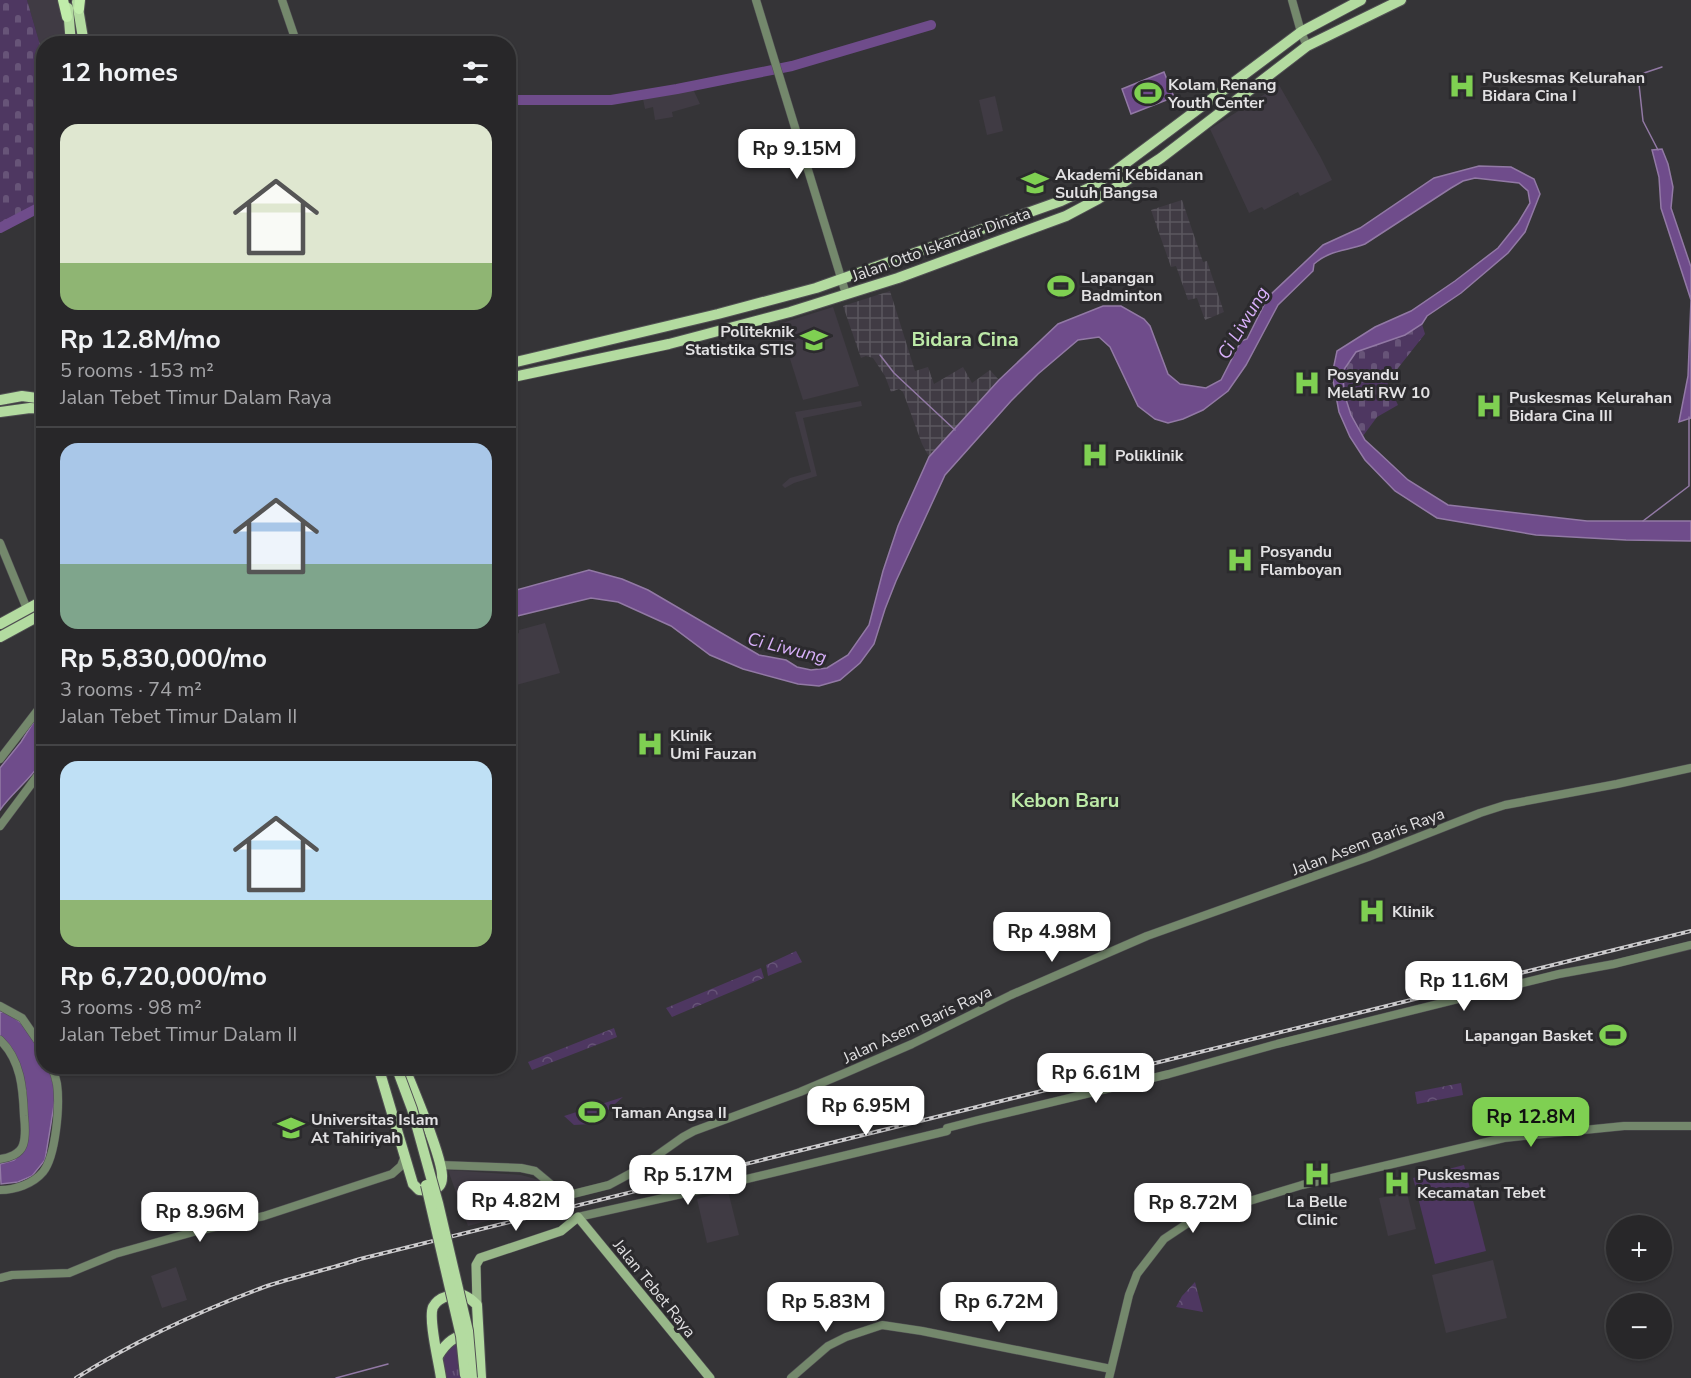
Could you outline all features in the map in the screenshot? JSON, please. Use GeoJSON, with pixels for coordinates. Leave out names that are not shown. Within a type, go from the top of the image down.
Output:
{"type":"FeatureCollection","features":[{"type":"Feature","properties":{"kind":"highway"},"geometry":{"type":"LineString","coordinates":[[65,0],[67,17]]}},
{"type":"Feature","properties":{"kind":"main road","name":"Jalan Otto Iskandar Dinata"},"geometry":{"type":"LineString","coordinates":[[516,362],[758,304],[841,279],[1061,201],[1089,188],[1137,155],[1301,32],[1361,0]]}},
{"type":"Feature","properties":{"kind":"main road","name":"Jalan Otto Iskandar Dinata"},"geometry":{"type":"LineString","coordinates":[[516,376],[710,334],[790,312],[936,265],[1066,216],[1098,199],[1161,158],[1307,46],[1401,0]]}},
{"type":"Feature","properties":{"kind":"main road"},"geometry":{"type":"LineString","coordinates":[[78,3],[83,36]]}},
{"type":"Feature","properties":{"kind":"main road"},"geometry":{"type":"LineString","coordinates":[[67,17],[70,36]]}},
{"type":"Feature","properties":{"kind":"main road"},"geometry":{"type":"LineString","coordinates":[[0,400],[17,396],[36,397]]}},
{"type":"Feature","properties":{"kind":"main road"},"geometry":{"type":"LineString","coordinates":[[0,412],[36,408]]}},
{"type":"Feature","properties":{"kind":"main road"},"geometry":{"type":"LineString","coordinates":[[0,624],[36,604]]}},
{"type":"Feature","properties":{"kind":"main road"},"geometry":{"type":"LineString","coordinates":[[0,637],[36,617]]}},
{"type":"Feature","properties":{"kind":"main road"},"geometry":{"type":"LineString","coordinates":[[380,1074],[412,1180],[416,1187],[423,1191],[435,1190],[442,1180],[440,1165],[407,1074]]}},
{"type":"Feature","properties":{"kind":"main road"},"geometry":{"type":"LineString","coordinates":[[392,1074],[410,1128],[431,1204],[461,1336],[465,1378]]}},
{"type":"Feature","properties":{"kind":"main road"},"geometry":{"type":"LineString","coordinates":[[399,1074],[412,1108],[438,1203],[468,1331],[472,1378]]}},
{"type":"Feature","properties":{"kind":"main road"},"geometry":{"type":"LineString","coordinates":[[404,1152],[419,1151],[431,1139]]}},
{"type":"Feature","properties":{"kind":"main road"},"geometry":{"type":"LineString","coordinates":[[481,1378],[477,1305],[477,1263],[480,1258],[561,1231],[578,1217]]}},
{"type":"Feature","properties":{"kind":"main road","name":"Jalan Tebet Raya"},"geometry":{"type":"LineString","coordinates":[[578,1217],[710,1378]]}},
{"type":"Feature","properties":{"kind":"main road"},"geometry":{"type":"LineString","coordinates":[[441,1378],[431,1316],[436,1302],[458,1293],[477,1305]]}},
{"type":"Feature","properties":{"kind":"main road"},"geometry":{"type":"LineString","coordinates":[[438,1356],[449,1342],[463,1335],[471,1336],[479,1345]]}},
{"type":"Feature","properties":{"kind":"street"},"geometry":{"type":"LineString","coordinates":[[282,0],[294,36]]}},
{"type":"Feature","properties":{"kind":"street"},"geometry":{"type":"LineString","coordinates":[[756,0],[846,294]]}},
{"type":"Feature","properties":{"kind":"street"},"geometry":{"type":"LineString","coordinates":[[1292,0],[1307,46]]}},
{"type":"Feature","properties":{"kind":"street"},"geometry":{"type":"LineString","coordinates":[[0,543],[27,609]]}},
{"type":"Feature","properties":{"kind":"street"},"geometry":{"type":"LineString","coordinates":[[0,759],[36,712]]}},
{"type":"Feature","properties":{"kind":"street","name":"Jalan Asem Baris Raya"},"geometry":{"type":"LineString","coordinates":[[440,1165],[521,1168],[535,1171],[565,1196],[609,1185],[635,1171],[694,1131],[845,1074],[1011,995],[1147,936],[1249,901],[1495,808],[1691,768]]}},
{"type":"Feature","properties":{"kind":"street"},"geometry":{"type":"LineString","coordinates":[[0,825],[36,778]]}},
{"type":"Feature","properties":{"kind":"street"},"geometry":{"type":"LineString","coordinates":[[578,1217],[947,1131],[947,1128],[978,1120],[1169,1074],[1559,974],[1614,964],[1691,945]]}},
{"type":"Feature","properties":{"kind":"street"},"geometry":{"type":"LineString","coordinates":[[0,1006],[22,1018],[36,1038]]}},
{"type":"Feature","properties":{"kind":"street"},"geometry":{"type":"LineString","coordinates":[[0,1041],[13,1057],[20,1077],[25,1130],[20,1150],[9,1158],[0,1159]]}},
{"type":"Feature","properties":{"kind":"street"},"geometry":{"type":"LineString","coordinates":[[0,1190],[8,1190],[29,1183],[43,1172],[52,1154],[58,1094],[54,1074]]}},
{"type":"Feature","properties":{"kind":"street"},"geometry":{"type":"LineString","coordinates":[[1109,1378],[1129,1295],[1137,1274],[1164,1239],[1203,1214],[1302,1185],[1504,1138],[1624,1126],[1691,1126]]}},
{"type":"Feature","properties":{"kind":"street"},"geometry":{"type":"LineString","coordinates":[[0,1278],[12,1275],[69,1273],[115,1254],[197,1231],[264,1216],[392,1174],[401,1166],[404,1152]]}},
{"type":"Feature","properties":{"kind":"street"},"geometry":{"type":"LineString","coordinates":[[392,1174],[402,1175],[412,1180]]}},
{"type":"Feature","properties":{"kind":"street"},"geometry":{"type":"LineString","coordinates":[[791,1378],[828,1346],[846,1337],[882,1325],[922,1330],[1111,1369]]}},
{"type":"Feature","properties":{"kind":"shaded area"},"geometry":{"type":"Polygon","coordinates":[[[27,0],[63,0],[70,36],[37,36],[27,0]]]}},
{"type":"Feature","properties":{"kind":"shaded area","name":"Kolam Renang Youth Center"},"geometry":{"type":"Polygon","coordinates":[[[1164,72],[1174,97],[1131,114],[1122,89],[1164,72]]]}},
{"type":"Feature","properties":{"kind":"shaded area"},"geometry":{"type":"Polygon","coordinates":[[[1279,85],[1332,180],[1300,196],[1298,192],[1264,210],[1262,207],[1249,213],[1210,129],[1279,85]]]}},
{"type":"Feature","properties":{"kind":"shaded area"},"geometry":{"type":"Polygon","coordinates":[[[693,89],[700,104],[672,112],[673,117],[655,120],[653,107],[645,109],[643,99],[693,89]]]}},
{"type":"Feature","properties":{"kind":"shaded area"},"geometry":{"type":"Polygon","coordinates":[[[995,96],[1003,131],[987,135],[979,100],[995,96]]]}},
{"type":"Feature","properties":{"kind":"shaded area"},"geometry":{"type":"Polygon","coordinates":[[[1662,149],[1673,187],[1671,208],[1691,267],[1691,300],[1661,208],[1659,177],[1652,150],[1662,149]]]}},
{"type":"Feature","properties":{"kind":"shaded area"},"geometry":{"type":"Polygon","coordinates":[[[1479,166],[1511,167],[1534,179],[1540,194],[1525,232],[1508,253],[1461,293],[1427,316],[1422,324],[1405,335],[1356,352],[1343,371],[1344,393],[1351,415],[1365,440],[1408,480],[1448,505],[1587,521],[1691,521],[1691,541],[1536,535],[1437,518],[1395,491],[1365,460],[1350,437],[1339,412],[1332,375],[1337,351],[1375,327],[1411,311],[1455,281],[1498,248],[1518,223],[1530,203],[1528,191],[1519,183],[1475,178],[1463,181],[1451,188],[1365,244],[1332,253],[1320,259],[1314,264],[1313,271],[1278,305],[1246,365],[1228,391],[1203,410],[1183,419],[1168,423],[1155,419],[1138,406],[1110,347],[1099,337],[1078,340],[1011,401],[945,475],[896,581],[874,644],[860,663],[840,680],[819,686],[798,684],[743,669],[710,655],[671,626],[618,602],[591,598],[516,616],[516,590],[589,570],[622,579],[648,590],[759,655],[786,660],[797,667],[811,670],[827,668],[848,655],[869,625],[898,526],[929,457],[999,380],[1058,324],[1103,306],[1121,306],[1144,319],[1150,326],[1168,374],[1180,384],[1206,388],[1221,380],[1241,341],[1247,339],[1268,297],[1323,245],[1360,228],[1434,178],[1479,166]]]}},
{"type":"Feature","properties":{"kind":"shaded area"},"geometry":{"type":"Polygon","coordinates":[[[1182,200],[1203,262],[1207,261],[1224,312],[1205,320],[1197,298],[1188,300],[1176,266],[1171,267],[1151,210],[1182,200]]]}},
{"type":"Feature","properties":{"kind":"shaded area"},"geometry":{"type":"Polygon","coordinates":[[[890,291],[915,371],[928,367],[934,384],[963,367],[972,383],[990,370],[999,380],[929,457],[903,392],[899,389],[891,392],[885,376],[873,358],[866,356],[861,358],[843,306],[890,291]]]}},
{"type":"Feature","properties":{"kind":"shaded area"},"geometry":{"type":"Polygon","coordinates":[[[1691,300],[1691,418],[1679,422],[1688,376],[1691,300]]]}},
{"type":"Feature","properties":{"kind":"shaded area","name":"Politeknik Statistika STIS"},"geometry":{"type":"Polygon","coordinates":[[[833,307],[859,386],[803,400],[779,324],[833,307]]]}},
{"type":"Feature","properties":{"kind":"shaded area"},"geometry":{"type":"Polygon","coordinates":[[[861,401],[862,406],[803,418],[817,476],[785,488],[782,485],[790,478],[811,472],[795,412],[861,401]]]}},
{"type":"Feature","properties":{"kind":"shaded area"},"geometry":{"type":"Polygon","coordinates":[[[545,623],[560,673],[516,685],[516,634],[519,633],[519,630],[545,623]]]}},
{"type":"Feature","properties":{"kind":"shaded area"},"geometry":{"type":"Polygon","coordinates":[[[36,718],[36,770],[0,810],[0,768],[21,742],[36,718]]]}},
{"type":"Feature","properties":{"kind":"shaded area"},"geometry":{"type":"Polygon","coordinates":[[[0,1011],[16,1019],[30,1032],[36,1043],[36,1074],[51,1074],[56,1093],[45,1160],[32,1176],[18,1182],[1,1184],[0,1164],[14,1160],[23,1151],[26,1091],[6,1042],[0,1036],[0,1011]]]}},
{"type":"Feature","properties":{"kind":"shaded area"},"geometry":{"type":"Polygon","coordinates":[[[448,1170],[521,1175],[543,1181],[562,1202],[468,1226],[448,1170]]]}},
{"type":"Feature","properties":{"kind":"shaded area"},"geometry":{"type":"Polygon","coordinates":[[[728,1191],[739,1235],[707,1243],[697,1199],[728,1191]]]}},
{"type":"Feature","properties":{"kind":"shaded area"},"geometry":{"type":"Polygon","coordinates":[[[1407,1193],[1416,1229],[1388,1236],[1379,1198],[1407,1193]]]}},
{"type":"Feature","properties":{"kind":"shaded area"},"geometry":{"type":"Polygon","coordinates":[[[1493,1260],[1507,1318],[1446,1333],[1432,1275],[1493,1260]]]}},
{"type":"Feature","properties":{"kind":"shaded area"},"geometry":{"type":"Polygon","coordinates":[[[176,1267],[187,1300],[162,1308],[151,1276],[176,1267]]]}},
{"type":"Feature","properties":{"kind":"green space"},"geometry":{"type":"Polygon","coordinates":[[[0,0],[27,0],[37,36],[36,206],[0,223],[0,0]]]}},
{"type":"Feature","properties":{"kind":"green space"},"geometry":{"type":"Polygon","coordinates":[[[1422,324],[1425,334],[1387,382],[1398,405],[1377,417],[1363,436],[1351,415],[1344,392],[1343,371],[1357,351],[1405,335],[1422,324]]]}},
{"type":"Feature","properties":{"kind":"green space"},"geometry":{"type":"Polygon","coordinates":[[[796,951],[802,962],[768,976],[766,965],[796,951]]]}},
{"type":"Feature","properties":{"kind":"green space"},"geometry":{"type":"Polygon","coordinates":[[[761,968],[764,978],[672,1017],[666,1008],[761,968]]]}},
{"type":"Feature","properties":{"kind":"green space"},"geometry":{"type":"Polygon","coordinates":[[[614,1028],[617,1037],[532,1070],[528,1062],[614,1028]]]}},
{"type":"Feature","properties":{"kind":"green space"},"geometry":{"type":"Polygon","coordinates":[[[1461,1083],[1463,1095],[1417,1104],[1415,1092],[1461,1083]]]}},
{"type":"Feature","properties":{"kind":"green space","name":"Taman Angsa II"},"geometry":{"type":"Polygon","coordinates":[[[623,1097],[592,1124],[574,1125],[564,1116],[623,1097]]]}},
{"type":"Feature","properties":{"kind":"green space"},"geometry":{"type":"Polygon","coordinates":[[[1464,1165],[1486,1251],[1435,1264],[1413,1178],[1464,1165]]]}},
{"type":"Feature","properties":{"kind":"green space"},"geometry":{"type":"Polygon","coordinates":[[[1195,1282],[1203,1312],[1176,1307],[1182,1296],[1195,1282]]]}},
{"type":"Feature","properties":{"kind":"green space"},"geometry":{"type":"Polygon","coordinates":[[[458,1337],[465,1378],[441,1378],[443,1348],[458,1337]]]}},
{"type":"Feature","properties":{"kind":"waterway"},"geometry":{"type":"LineString","coordinates":[[516,100],[611,100],[677,89],[792,66],[931,25]]}},
{"type":"Feature","properties":{"kind":"waterway"},"geometry":{"type":"LineString","coordinates":[[1658,150],[1643,121],[1638,75],[1662,67]]}},
{"type":"Feature","properties":{"kind":"waterway"},"geometry":{"type":"LineString","coordinates":[[0,228],[36,209]]}},
{"type":"Feature","properties":{"kind":"waterway"},"geometry":{"type":"LineString","coordinates":[[880,355],[894,373],[955,430]]}},
{"type":"Feature","properties":{"kind":"waterway"},"geometry":{"type":"LineString","coordinates":[[1643,521],[1689,486],[1689,417]]}},
{"type":"Feature","properties":{"kind":"waterway"},"geometry":{"type":"LineString","coordinates":[[336,1378],[388,1364]]}},
{"type":"Feature","properties":{"kind":"railway"},"geometry":{"type":"LineString","coordinates":[[76,1378],[145,1339],[218,1305],[267,1286],[360,1259],[1691,931]]}},
{"type":"Feature","properties":{"kind":"place","name":"Puskesmas Kelurahan Bidara Cina I"},"geometry":{"type":"Point","coordinates":[1462,86]}},
{"type":"Feature","properties":{"kind":"place","name":"Kolam Renang Youth Center"},"geometry":{"type":"Point","coordinates":[1148,93]}},
{"type":"Feature","properties":{"kind":"place","name":"Akademi Kebidanan Suluh Bangsa"},"geometry":{"type":"Point","coordinates":[1035,183]}},
{"type":"Feature","properties":{"kind":"place","name":"Lapangan Badminton"},"geometry":{"type":"Point","coordinates":[1061,286]}},
{"type":"Feature","properties":{"kind":"place","name":"Politeknik Statistika STIS"},"geometry":{"type":"Point","coordinates":[814,340]}},
{"type":"Feature","properties":{"kind":"place","name":"Posyandu Melati RW 10"},"geometry":{"type":"Point","coordinates":[1307,383]}},
{"type":"Feature","properties":{"kind":"place","name":"Puskesmas Kelurahan Bidara Cina III"},"geometry":{"type":"Point","coordinates":[1489,406]}},
{"type":"Feature","properties":{"kind":"place","name":"Poliklinik"},"geometry":{"type":"Point","coordinates":[1095,455]}},
{"type":"Feature","properties":{"kind":"place","name":"Posyandu Flamboyan"},"geometry":{"type":"Point","coordinates":[1240,560]}},
{"type":"Feature","properties":{"kind":"place","name":"Klinik Umi Fauzan"},"geometry":{"type":"Point","coordinates":[650,744]}},
{"type":"Feature","properties":{"kind":"place","name":"Klinik"},"geometry":{"type":"Point","coordinates":[1372,911]}},
{"type":"Feature","properties":{"kind":"place","name":"Lapangan Basket"},"geometry":{"type":"Point","coordinates":[1613,1035]}},
{"type":"Feature","properties":{"kind":"place","name":"Taman Angsa II"},"geometry":{"type":"Point","coordinates":[592,1112]}},
{"type":"Feature","properties":{"kind":"place","name":"Universitas Islam At Tahiriyah"},"geometry":{"type":"Point","coordinates":[291,1128]}},
{"type":"Feature","properties":{"kind":"place","name":"La Belle Clinic"},"geometry":{"type":"Point","coordinates":[1317,1174]}},
{"type":"Feature","properties":{"kind":"place","name":"Puskesmas Kecamatan Tebet"},"geometry":{"type":"Point","coordinates":[1397,1183]}},
{"type":"Feature","properties":{"kind":"district","name":"Bidara Cina"},"geometry":{"type":"Point","coordinates":[965,339]}},
{"type":"Feature","properties":{"kind":"district","name":"Kebon Baru"},"geometry":{"type":"Point","coordinates":[1065,800]}},
{"type":"Feature","properties":{"kind":"water label","name":"Ci Liwung"},"geometry":{"type":"Point","coordinates":[1243,323]}},
{"type":"Feature","properties":{"kind":"water label","name":"Ci Liwung"},"geometry":{"type":"Point","coordinates":[787,648]}}]}
